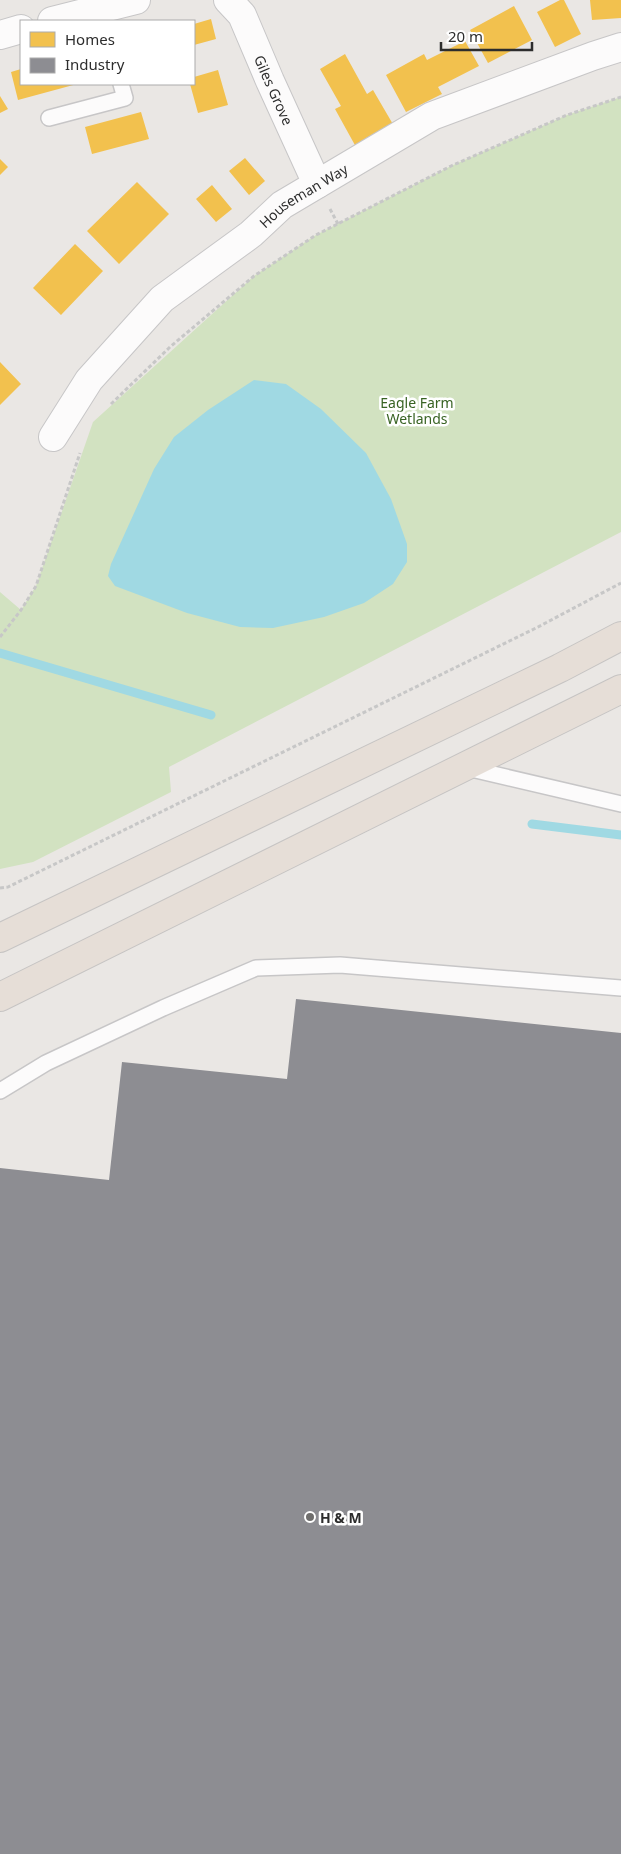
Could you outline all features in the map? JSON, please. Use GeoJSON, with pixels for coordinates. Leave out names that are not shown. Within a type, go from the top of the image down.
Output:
{"type":"FeatureCollection","features":[{"type":"Feature","properties":{"kind":"highway"},"geometry":{"type":"LineString","coordinates":[[0,938],[560,668],[621,636]]}},
{"type":"Feature","properties":{"kind":"highway"},"geometry":{"type":"LineString","coordinates":[[0,997],[621,689]]}},
{"type":"Feature","properties":{"kind":"street"},"geometry":{"type":"LineString","coordinates":[[61,20],[104,15],[136,0]]}},
{"type":"Feature","properties":{"kind":"street","name":"Giles Grove"},"geometry":{"type":"LineString","coordinates":[[228,0],[242,15],[317,184]]}},
{"type":"Feature","properties":{"kind":"street"},"geometry":{"type":"LineString","coordinates":[[0,34],[20,29]]}},
{"type":"Feature","properties":{"kind":"street","name":"Houseman Way"},"geometry":{"type":"LineString","coordinates":[[53,437],[89,380],[162,299],[251,234],[282,205],[432,116],[593,56],[621,48]]}},
{"type":"Feature","properties":{"kind":"lane"},"geometry":{"type":"LineString","coordinates":[[49,118],[125,98],[121,85]]}},
{"type":"Feature","properties":{"kind":"lane"},"geometry":{"type":"LineString","coordinates":[[464,767],[621,804]]}},
{"type":"Feature","properties":{"kind":"lane"},"geometry":{"type":"LineString","coordinates":[[0,1091],[46,1063],[256,968],[340,965],[621,988]]}},
{"type":"Feature","properties":{"kind":"path"},"geometry":{"type":"LineString","coordinates":[[107,408],[170,347],[254,276],[316,235],[451,166],[567,115],[621,97]]}},
{"type":"Feature","properties":{"kind":"path"},"geometry":{"type":"LineString","coordinates":[[0,637],[21,610],[36,586],[82,448]]}},
{"type":"Feature","properties":{"kind":"path"},"geometry":{"type":"LineString","coordinates":[[0,888],[18,882],[529,631],[621,583]]}},
{"type":"Feature","properties":{"kind":"green space","name":"Eagle Farm Wetlands"},"geometry":{"type":"Polygon","coordinates":[[[621,97],[621,532],[169,767],[171,792],[33,862],[0,869],[0,592],[21,610],[36,586],[93,422],[254,276],[316,235],[451,166],[567,115],[621,97]]]}},
{"type":"Feature","properties":{"kind":"water"},"geometry":{"type":"Polygon","coordinates":[[[254,380],[286,384],[321,409],[366,453],[391,499],[407,544],[407,562],[393,584],[364,603],[324,617],[273,628],[240,627],[187,613],[115,586],[108,576],[111,564],[154,469],[174,437],[208,410],[254,380]]]}},
{"type":"Feature","properties":{"kind":"building: Homes"},"geometry":{"type":"Polygon","coordinates":[[[560,0],[564,0],[581,34],[555,47],[537,12],[560,0]]]}},
{"type":"Feature","properties":{"kind":"building: Homes"},"geometry":{"type":"Polygon","coordinates":[[[590,0],[621,0],[621,18],[592,20],[590,0]]]}},
{"type":"Feature","properties":{"kind":"building: Homes"},"geometry":{"type":"Polygon","coordinates":[[[514,6],[532,40],[488,63],[470,30],[514,6]]]}},
{"type":"Feature","properties":{"kind":"building: Homes"},"geometry":{"type":"Polygon","coordinates":[[[211,19],[216,39],[195,45],[195,24],[211,19]]]}},
{"type":"Feature","properties":{"kind":"building: Homes"},"geometry":{"type":"Polygon","coordinates":[[[465,41],[479,66],[438,87],[442,94],[406,112],[386,75],[424,54],[427,60],[465,41]]]}},
{"type":"Feature","properties":{"kind":"building: Homes"},"geometry":{"type":"Polygon","coordinates":[[[345,54],[367,94],[373,90],[394,126],[356,147],[335,109],[341,106],[320,69],[345,54]]]}},
{"type":"Feature","properties":{"kind":"building: Homes"},"geometry":{"type":"Polygon","coordinates":[[[20,69],[20,85],[73,85],[18,100],[11,72],[20,69]]]}},
{"type":"Feature","properties":{"kind":"building: Homes"},"geometry":{"type":"Polygon","coordinates":[[[218,70],[228,105],[198,113],[190,85],[195,85],[195,77],[218,70]]]}},
{"type":"Feature","properties":{"kind":"building: Homes"},"geometry":{"type":"Polygon","coordinates":[[[0,96],[8,109],[0,113],[0,96]]]}},
{"type":"Feature","properties":{"kind":"building: Homes"},"geometry":{"type":"Polygon","coordinates":[[[141,112],[149,139],[92,154],[85,127],[141,112]]]}},
{"type":"Feature","properties":{"kind":"building: Homes"},"geometry":{"type":"Polygon","coordinates":[[[245,158],[265,181],[249,195],[229,171],[245,158]]]}},
{"type":"Feature","properties":{"kind":"building: Homes"},"geometry":{"type":"Polygon","coordinates":[[[0,159],[8,167],[0,175],[0,159]]]}},
{"type":"Feature","properties":{"kind":"building: Homes"},"geometry":{"type":"Polygon","coordinates":[[[137,182],[169,214],[119,264],[87,231],[137,182]]]}},
{"type":"Feature","properties":{"kind":"building: Homes"},"geometry":{"type":"Polygon","coordinates":[[[212,185],[232,209],[216,222],[196,199],[212,185]]]}},
{"type":"Feature","properties":{"kind":"building: Homes"},"geometry":{"type":"Polygon","coordinates":[[[75,244],[103,271],[61,315],[33,288],[75,244]]]}},
{"type":"Feature","properties":{"kind":"building: Homes"},"geometry":{"type":"Polygon","coordinates":[[[0,362],[21,384],[0,405],[0,362]]]}},
{"type":"Feature","properties":{"kind":"building: Industry","name":"H & M"},"geometry":{"type":"Polygon","coordinates":[[[296,999],[621,1033],[621,1854],[0,1854],[0,1168],[109,1180],[122,1062],[287,1079],[296,999]]]}},
{"type":"Feature","properties":{"kind":"waterway"},"geometry":{"type":"LineString","coordinates":[[0,653],[211,715]]}},
{"type":"Feature","properties":{"kind":"waterway"},"geometry":{"type":"LineString","coordinates":[[532,824],[621,835]]}},
{"type":"Feature","properties":{"kind":"place","name":"H & M"},"geometry":{"type":"Point","coordinates":[310,1517]}}]}
